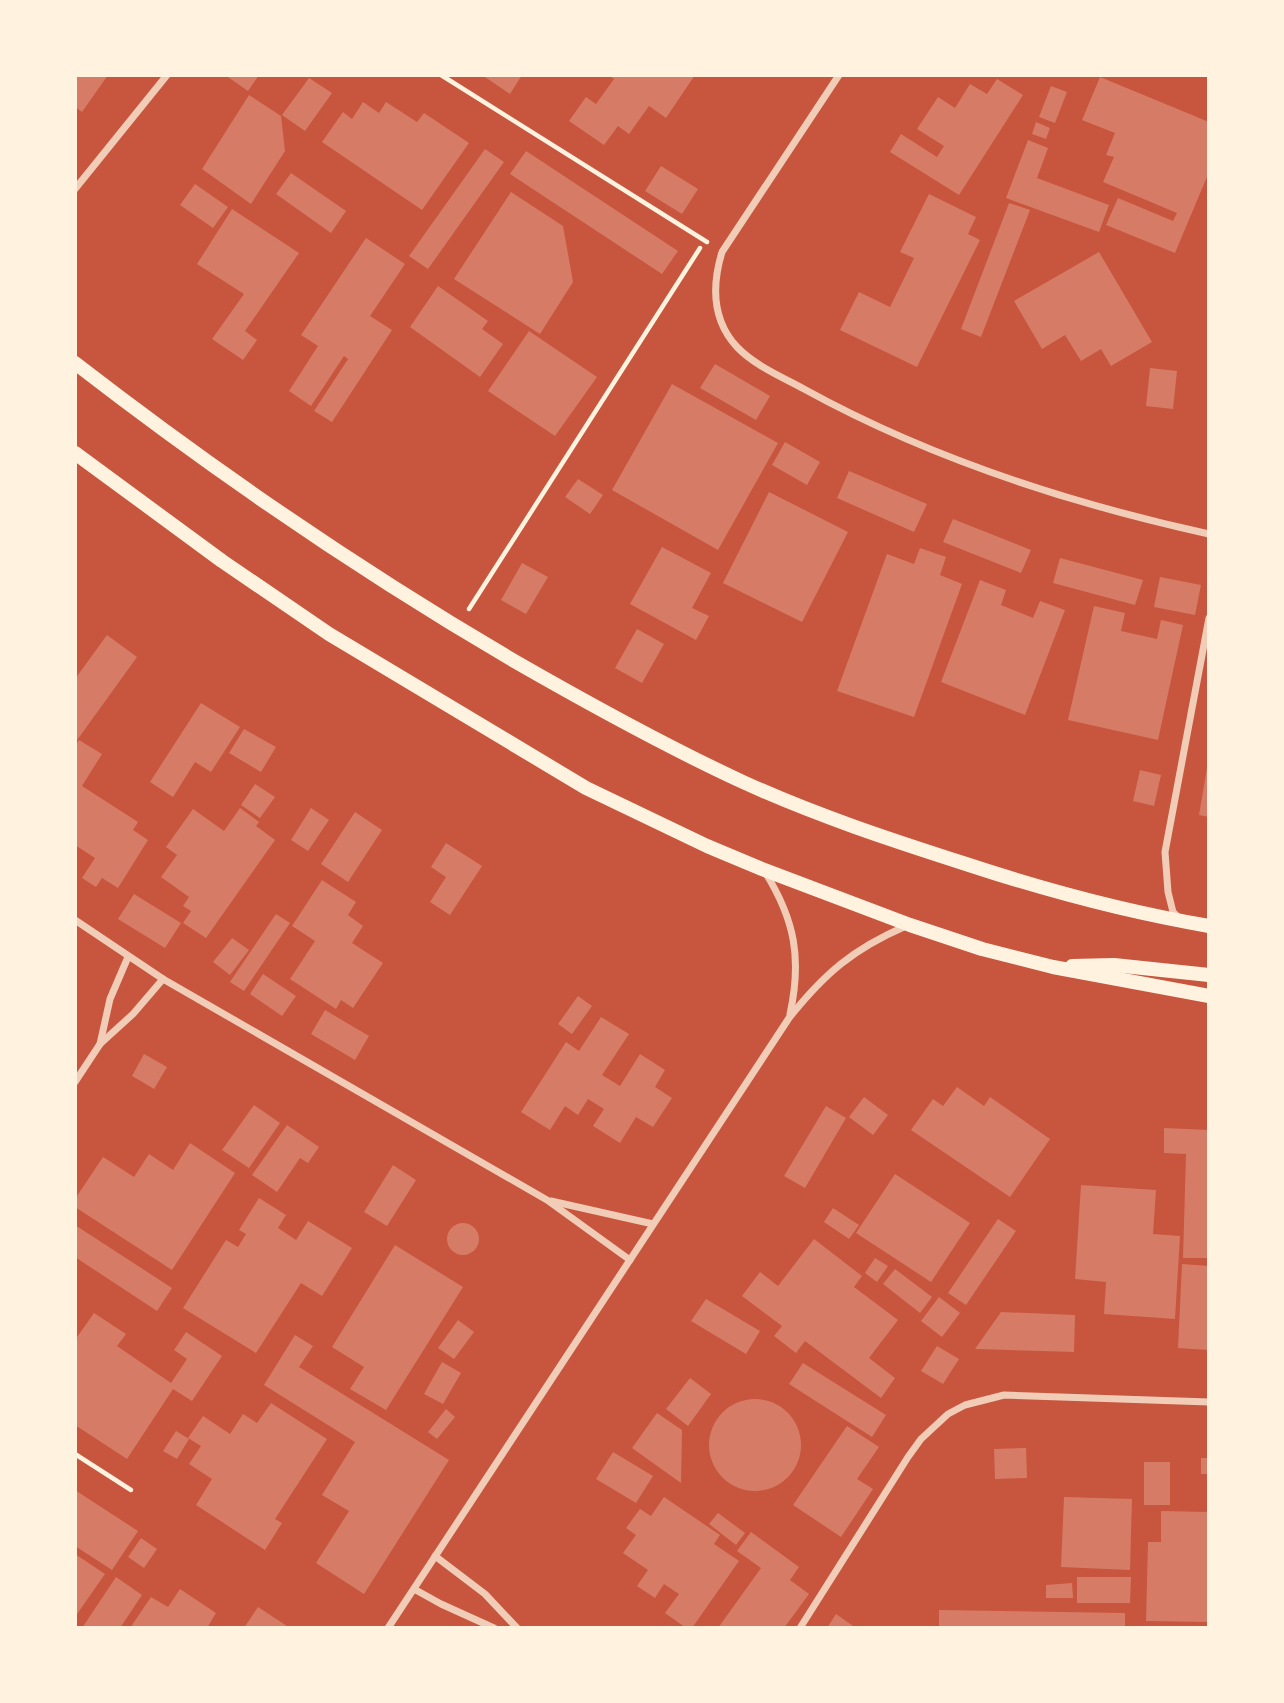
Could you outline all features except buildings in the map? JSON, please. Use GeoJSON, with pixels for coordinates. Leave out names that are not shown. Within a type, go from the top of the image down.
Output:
{"type":"FeatureCollection","features":[{"type":"Feature","properties":{"kind":"main road"},"geometry":{"type":"LineString","coordinates":[[75,363],[152,423],[259,500],[457,627],[621,723],[758,788],[882,837],[1017,881],[1209,926]]}},
{"type":"Feature","properties":{"kind":"main road"},"geometry":{"type":"LineString","coordinates":[[75,453],[222,561],[329,634],[586,788],[707,846],[910,925],[982,949],[1053,967],[1209,996]]}},
{"type":"Feature","properties":{"kind":"main road"},"geometry":{"type":"LineString","coordinates":[[1053,967],[1114,965],[1209,975]]}},
{"type":"Feature","properties":{"kind":"street"},"geometry":{"type":"LineString","coordinates":[[75,196],[78,186],[167,75]]}},
{"type":"Feature","properties":{"kind":"street"},"geometry":{"type":"LineString","coordinates":[[839,75],[722,252],[715,281],[714,300],[722,326],[737,347],[756,362],[834,406],[897,435],[1030,488],[1137,518],[1209,534]]}},
{"type":"Feature","properties":{"kind":"street"},"geometry":{"type":"LineString","coordinates":[[1181,921],[1173,912],[1167,892],[1164,852],[1209,618]]}},
{"type":"Feature","properties":{"kind":"street"},"geometry":{"type":"LineString","coordinates":[[762,869],[779,896],[791,925],[796,956],[796,987],[789,1018]]}},
{"type":"Feature","properties":{"kind":"street"},"geometry":{"type":"LineString","coordinates":[[75,920],[163,979],[547,1200],[630,1260]]}},
{"type":"Feature","properties":{"kind":"street"},"geometry":{"type":"LineString","coordinates":[[388,1628],[789,1018],[813,988],[842,961],[875,940],[910,925]]}},
{"type":"Feature","properties":{"kind":"street"},"geometry":{"type":"LineString","coordinates":[[100,1044],[110,999],[128,957]]}},
{"type":"Feature","properties":{"kind":"street"},"geometry":{"type":"LineString","coordinates":[[75,1082],[100,1044],[125,1022],[163,979]]}},
{"type":"Feature","properties":{"kind":"street"},"geometry":{"type":"LineString","coordinates":[[547,1200],[653,1224]]}},
{"type":"Feature","properties":{"kind":"street"},"geometry":{"type":"LineString","coordinates":[[800,1628],[908,1457],[933,1427],[948,1414],[965,1405],[1004,1395],[1023,1394],[1209,1402]]}},
{"type":"Feature","properties":{"kind":"street"},"geometry":{"type":"LineString","coordinates":[[435,1556],[485,1594],[517,1628]]}},
{"type":"Feature","properties":{"kind":"street"},"geometry":{"type":"LineString","coordinates":[[414,1589],[494,1628]]}},
{"type":"Feature","properties":{"kind":"path"},"geometry":{"type":"LineString","coordinates":[[441,75],[722,252]]}},
{"type":"Feature","properties":{"kind":"path"},"geometry":{"type":"LineString","coordinates":[[457,627],[705,240]]}},
{"type":"Feature","properties":{"kind":"path"},"geometry":{"type":"LineString","coordinates":[[75,1454],[131,1490]]}}]}
